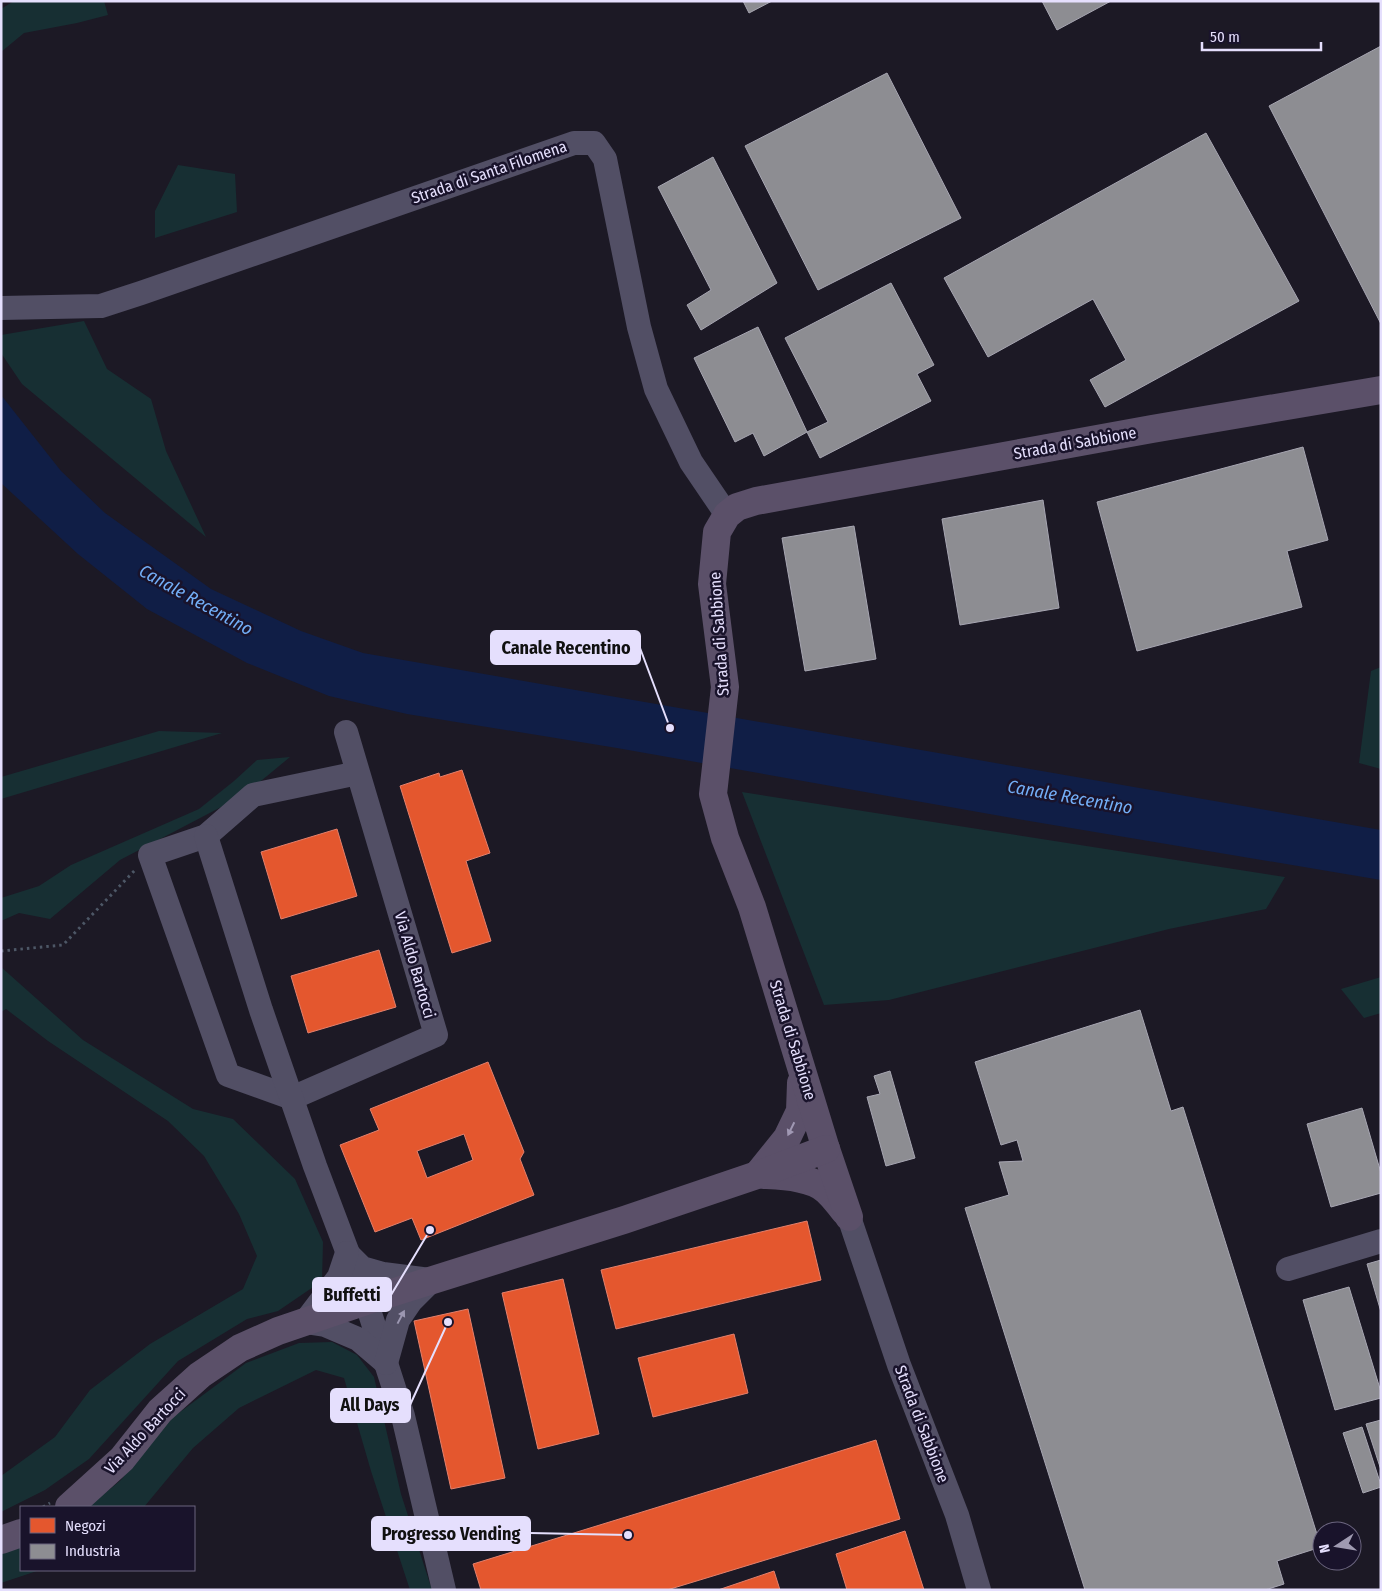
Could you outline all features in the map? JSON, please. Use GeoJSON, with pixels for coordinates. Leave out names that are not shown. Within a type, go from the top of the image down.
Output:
{"type":"FeatureCollection","features":[{"type":"Feature","properties":{"kind":"main road","name":"Strada di Sabbione"},"geometry":{"type":"LineString","coordinates":[[849,1217],[826,1149],[752,907],[725,838],[713,794],[725,687],[712,584],[717,532],[727,515],[737,507],[756,501],[1152,428],[1381,390]]}},
{"type":"Feature","properties":{"kind":"main road"},"geometry":{"type":"LineString","coordinates":[[757,1176],[787,1138],[800,1111],[801,1065]]}},
{"type":"Feature","properties":{"kind":"main road","name":"Via Aldo Bartocci"},"geometry":{"type":"LineString","coordinates":[[70,1506],[122,1459],[160,1411],[200,1375],[240,1348],[278,1331],[366,1301],[470,1270],[624,1220],[757,1176],[826,1149]]}},
{"type":"Feature","properties":{"kind":"main road","name":"Via Aldo Bartocci"},"geometry":{"type":"LineString","coordinates":[[757,1176],[786,1176],[808,1181],[826,1189],[849,1217]]}},
{"type":"Feature","properties":{"kind":"main road"},"geometry":{"type":"LineString","coordinates":[[1,1540],[20,1533]]}},
{"type":"Feature","properties":{"kind":"street","name":"Strada di Santa Filomena"},"geometry":{"type":"LineString","coordinates":[[1,308],[101,306],[574,143],[594,144],[605,159],[639,327],[656,389],[691,462],[727,515]]}},
{"type":"Feature","properties":{"kind":"street","name":"Via Aldo Bartocci"},"geometry":{"type":"LineString","coordinates":[[292,1098],[436,1035],[346,732]]}},
{"type":"Feature","properties":{"kind":"street"},"geometry":{"type":"LineString","coordinates":[[292,1098],[228,1076],[150,855],[206,836],[253,795],[358,772]]}},
{"type":"Feature","properties":{"kind":"street","name":"Via Aldo Bartocci"},"geometry":{"type":"LineString","coordinates":[[206,836],[258,1001],[347,1253],[366,1301],[403,1416],[444,1590]]}},
{"type":"Feature","properties":{"kind":"street","name":"Strada di Sabbione"},"geometry":{"type":"LineString","coordinates":[[849,1217],[899,1365],[957,1515],[979,1590]]}},
{"type":"Feature","properties":{"kind":"street"},"geometry":{"type":"LineString","coordinates":[[1288,1270],[1381,1241]]}},
{"type":"Feature","properties":{"kind":"street","name":"Via Aldo Bartocci"},"geometry":{"type":"LineString","coordinates":[[347,1253],[362,1268],[383,1274],[432,1280]]}},
{"type":"Feature","properties":{"kind":"street"},"geometry":{"type":"LineString","coordinates":[[305,1322],[339,1277],[347,1253]]}},
{"type":"Feature","properties":{"kind":"street"},"geometry":{"type":"LineString","coordinates":[[386,1363],[398,1320],[411,1301],[432,1280]]}},
{"type":"Feature","properties":{"kind":"street","name":"Via Aldo Bartocci"},"geometry":{"type":"LineString","coordinates":[[305,1322],[325,1325],[358,1339],[386,1363]]}},
{"type":"Feature","properties":{"kind":"street","name":"Via Aldo Bartocci"},"geometry":{"type":"LineString","coordinates":[[436,1556],[449,1590]]}},
{"type":"Feature","properties":{"kind":"path"},"geometry":{"type":"LineString","coordinates":[[1,951],[63,944],[150,855]]}},
{"type":"Feature","properties":{"kind":"green space"},"geometry":{"type":"Polygon","coordinates":[[[14,1],[104,1],[108,15],[24,33],[1,52],[1,9],[14,1]]]}},
{"type":"Feature","properties":{"kind":"green space"},"geometry":{"type":"Polygon","coordinates":[[[178,165],[235,174],[237,212],[155,238],[155,211],[178,165]]]}},
{"type":"Feature","properties":{"kind":"green space"},"geometry":{"type":"Polygon","coordinates":[[[84,321],[107,369],[151,399],[166,451],[206,537],[22,384],[1,353],[1,335],[84,321]]]}},
{"type":"Feature","properties":{"kind":"green space"},"geometry":{"type":"Polygon","coordinates":[[[1381,667],[1381,769],[1359,763],[1371,671],[1381,667]]]}},
{"type":"Feature","properties":{"kind":"green space"},"geometry":{"type":"Polygon","coordinates":[[[159,731],[222,733],[1,799],[1,777],[159,731]]]}},
{"type":"Feature","properties":{"kind":"green space"},"geometry":{"type":"Polygon","coordinates":[[[290,757],[244,795],[120,860],[50,919],[19,913],[1,921],[1,898],[39,886],[71,865],[199,809],[257,760],[290,757]]]}},
{"type":"Feature","properties":{"kind":"green space"},"geometry":{"type":"Polygon","coordinates":[[[742,792],[1285,877],[1266,909],[1169,929],[889,1000],[824,1005],[742,792]]]}},
{"type":"Feature","properties":{"kind":"green space"},"geometry":{"type":"Polygon","coordinates":[[[1,967],[83,1040],[193,1109],[233,1119],[295,1179],[323,1242],[322,1281],[278,1311],[247,1319],[178,1361],[89,1459],[45,1490],[1,1512],[1,1476],[55,1437],[90,1390],[150,1344],[243,1289],[257,1256],[239,1214],[204,1156],[168,1121],[48,1041],[6,1009],[1,1012],[1,967]]]}},
{"type":"Feature","properties":{"kind":"green space"},"geometry":{"type":"Polygon","coordinates":[[[1381,977],[1381,1013],[1364,1018],[1341,989],[1381,977]]]}},
{"type":"Feature","properties":{"kind":"green space"},"geometry":{"type":"Polygon","coordinates":[[[332,1342],[357,1355],[374,1377],[401,1494],[432,1590],[410,1590],[371,1471],[344,1378],[316,1370],[239,1408],[193,1448],[145,1506],[89,1506],[121,1480],[164,1424],[246,1363],[299,1343],[332,1342]]]}},
{"type":"Feature","properties":{"kind":"green space"},"geometry":{"type":"Polygon","coordinates":[[[20,1547],[20,1571],[37,1571],[1,1583],[1,1552],[20,1547]]]}},
{"type":"Feature","properties":{"kind":"water"},"geometry":{"type":"Polygon","coordinates":[[[1,395],[61,471],[105,513],[211,589],[301,631],[363,653],[1381,830],[1381,880],[1012,818],[617,748],[407,714],[329,696],[247,663],[147,609],[78,554],[1,483],[1,395]]]}},
{"type":"Feature","properties":{"kind":"building: Negozi"},"geometry":{"type":"Polygon","coordinates":[[[462,770],[490,853],[466,861],[491,941],[452,953],[400,786],[439,773],[440,777],[462,770]]]}},
{"type":"Feature","properties":{"kind":"building: Negozi"},"geometry":{"type":"Polygon","coordinates":[[[337,829],[357,896],[281,919],[261,852],[337,829]]]}},
{"type":"Feature","properties":{"kind":"building: Negozi"},"geometry":{"type":"Polygon","coordinates":[[[379,950],[396,1007],[308,1033],[291,976],[379,950]]]}},
{"type":"Feature","properties":{"kind":"building: Negozi"},"geometry":{"type":"Polygon","coordinates":[[[488,1062],[524,1152],[520,1159],[534,1195],[421,1240],[412,1218],[375,1232],[340,1145],[379,1130],[370,1109],[488,1062]],[[464,1134],[417,1151],[427,1178],[473,1160],[464,1134]]]}},
{"type":"Feature","properties":{"kind":"building: Negozi"},"geometry":{"type":"Polygon","coordinates":[[[807,1221],[821,1280],[616,1329],[601,1270],[807,1221]]]}},
{"type":"Feature","properties":{"kind":"building: Negozi"},"geometry":{"type":"Polygon","coordinates":[[[563,1279],[599,1434],[538,1449],[502,1293],[563,1279]]]}},
{"type":"Feature","properties":{"kind":"building: Negozi"},"geometry":{"type":"Polygon","coordinates":[[[468,1309],[505,1478],[451,1489],[414,1321],[468,1309]]]}},
{"type":"Feature","properties":{"kind":"building: Negozi"},"geometry":{"type":"Polygon","coordinates":[[[734,1334],[748,1393],[653,1417],[638,1358],[734,1334]]]}},
{"type":"Feature","properties":{"kind":"building: Negozi"},"geometry":{"type":"Polygon","coordinates":[[[876,1440],[900,1519],[667,1590],[481,1590],[473,1564],[876,1440]]]}},
{"type":"Feature","properties":{"kind":"building: Negozi"},"geometry":{"type":"Polygon","coordinates":[[[905,1531],[924,1590],[847,1590],[836,1554],[905,1531]]]}},
{"type":"Feature","properties":{"kind":"building: Negozi"},"geometry":{"type":"Polygon","coordinates":[[[774,1571],[780,1590],[718,1590],[774,1571]]]}},
{"type":"Feature","properties":{"kind":"building: Industria"},"geometry":{"type":"Polygon","coordinates":[[[743,1],[772,1],[749,13],[743,1]]]}},
{"type":"Feature","properties":{"kind":"building: Industria"},"geometry":{"type":"Polygon","coordinates":[[[1042,1],[1111,1],[1057,30],[1042,1]]]}},
{"type":"Feature","properties":{"kind":"building: Industria"},"geometry":{"type":"Polygon","coordinates":[[[1381,46],[1381,324],[1269,106],[1381,46]]]}},
{"type":"Feature","properties":{"kind":"building: Industria"},"geometry":{"type":"Polygon","coordinates":[[[887,73],[961,218],[818,290],[745,146],[887,73]]]}},
{"type":"Feature","properties":{"kind":"building: Industria"},"geometry":{"type":"Polygon","coordinates":[[[1206,133],[1299,301],[1105,407],[1090,380],[1126,360],[1093,299],[988,357],[944,278],[1206,133]]]}},
{"type":"Feature","properties":{"kind":"building: Industria"},"geometry":{"type":"Polygon","coordinates":[[[713,157],[777,283],[701,330],[687,305],[711,290],[658,187],[713,157]]]}},
{"type":"Feature","properties":{"kind":"building: Industria"},"geometry":{"type":"Polygon","coordinates":[[[891,283],[934,365],[917,374],[931,401],[820,458],[807,432],[828,422],[785,338],[891,283]]]}},
{"type":"Feature","properties":{"kind":"building: Industria"},"geometry":{"type":"Polygon","coordinates":[[[758,327],[807,432],[764,456],[753,433],[735,442],[694,358],[758,327]]]}},
{"type":"Feature","properties":{"kind":"building: Industria"},"geometry":{"type":"Polygon","coordinates":[[[1303,447],[1328,540],[1287,551],[1302,607],[1137,651],[1097,502],[1303,447]]]}},
{"type":"Feature","properties":{"kind":"building: Industria"},"geometry":{"type":"Polygon","coordinates":[[[1043,500],[1059,608],[960,625],[942,519],[1043,500]]]}},
{"type":"Feature","properties":{"kind":"building: Industria"},"geometry":{"type":"Polygon","coordinates":[[[854,526],[876,659],[805,671],[782,538],[854,526]]]}},
{"type":"Feature","properties":{"kind":"building: Industria"},"geometry":{"type":"Polygon","coordinates":[[[1140,1010],[1171,1111],[1183,1107],[1313,1521],[1312,1550],[1277,1561],[1284,1584],[1265,1590],[1085,1590],[965,1208],[1009,1195],[999,1162],[1023,1161],[1017,1140],[1001,1145],[975,1062],[1140,1010]]]}},
{"type":"Feature","properties":{"kind":"building: Industria"},"geometry":{"type":"Polygon","coordinates":[[[890,1071],[915,1158],[886,1166],[867,1097],[880,1094],[874,1076],[890,1071]]]}},
{"type":"Feature","properties":{"kind":"building: Industria"},"geometry":{"type":"Polygon","coordinates":[[[1362,1108],[1381,1173],[1381,1193],[1331,1207],[1307,1124],[1362,1108]]]}},
{"type":"Feature","properties":{"kind":"building: Industria"},"geometry":{"type":"Polygon","coordinates":[[[1381,1260],[1381,1312],[1367,1264],[1381,1260]]]}},
{"type":"Feature","properties":{"kind":"building: Industria"},"geometry":{"type":"Polygon","coordinates":[[[1349,1287],[1381,1392],[1381,1398],[1335,1410],[1303,1300],[1349,1287]]]}},
{"type":"Feature","properties":{"kind":"building: Industria"},"geometry":{"type":"Polygon","coordinates":[[[1381,1420],[1381,1470],[1366,1424],[1381,1420]]]}},
{"type":"Feature","properties":{"kind":"building: Industria"},"geometry":{"type":"Polygon","coordinates":[[[1362,1427],[1381,1485],[1381,1487],[1363,1493],[1343,1433],[1362,1427]]]}},
{"type":"Feature","properties":{"kind":"place","name":"Canale Recentino"},"geometry":{"type":"Point","coordinates":[670,728]}},
{"type":"Feature","properties":{"kind":"place","name":"Buffetti"},"geometry":{"type":"Point","coordinates":[430,1230]}},
{"type":"Feature","properties":{"kind":"place","name":"All Days"},"geometry":{"type":"Point","coordinates":[448,1322]}},
{"type":"Feature","properties":{"kind":"place","name":"Progresso Vending"},"geometry":{"type":"Point","coordinates":[628,1535]}}]}
